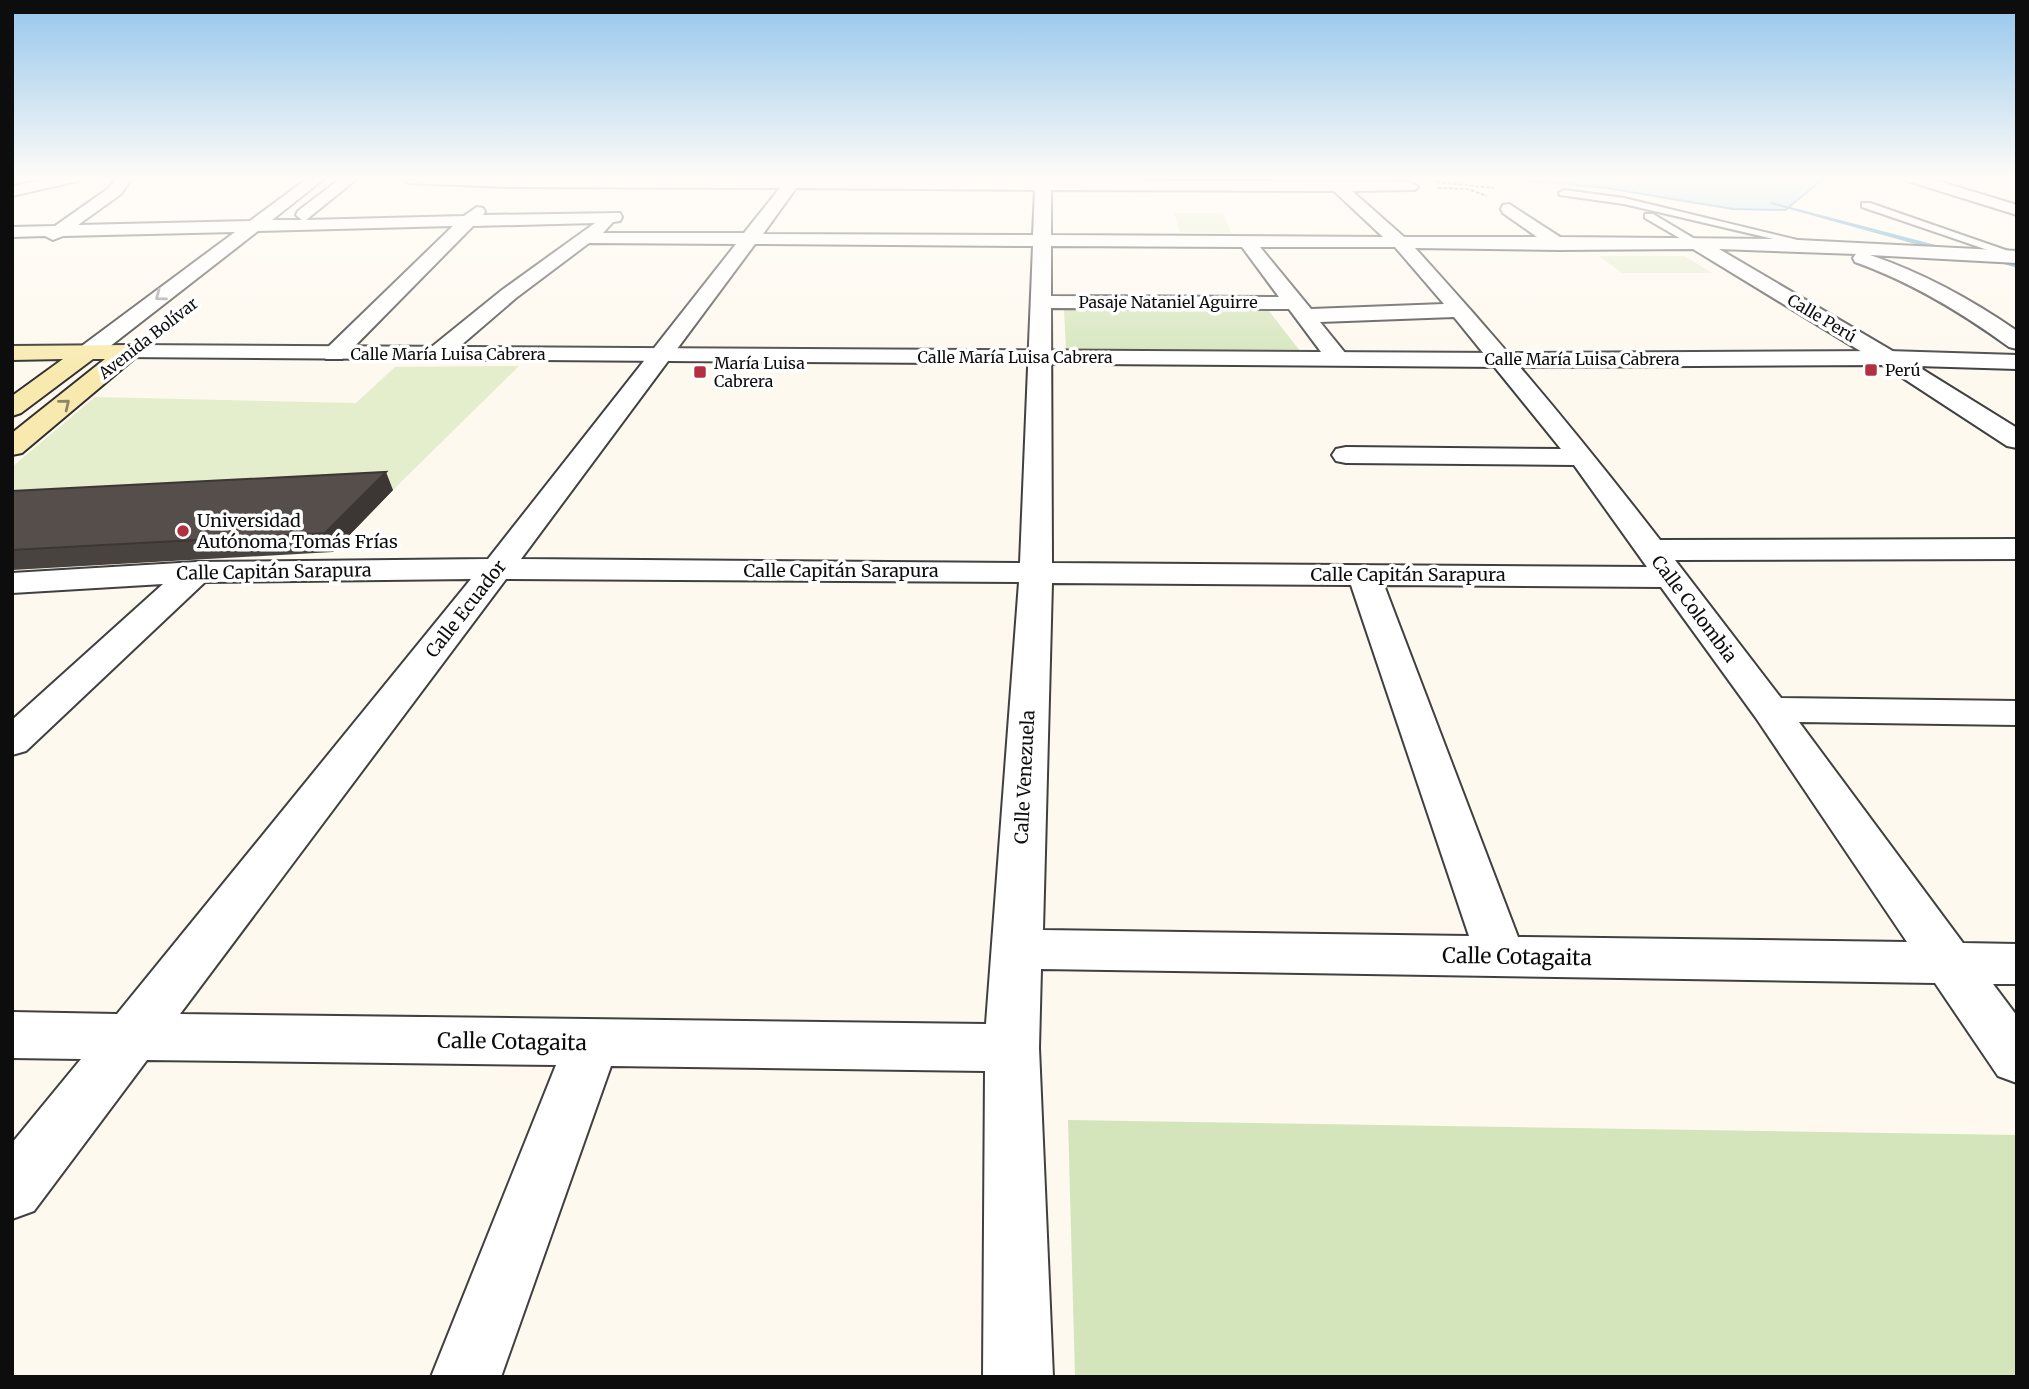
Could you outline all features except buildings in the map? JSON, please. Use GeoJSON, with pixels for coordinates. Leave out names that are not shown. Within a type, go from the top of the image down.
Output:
{"type":"FeatureCollection","features":[{"type":"Feature","properties":{"kind":"main road","name":"Avenida Bolívar"},"geometry":{"type":"LineString","coordinates":[[12,408],[87,352]]}},
{"type":"Feature","properties":{"kind":"main road","name":"Calle María Luisa Cabrera"},"geometry":{"type":"LineString","coordinates":[[12,353],[128,352]]}},
{"type":"Feature","properties":{"kind":"main road","name":"Avenida Bolívar"},"geometry":{"type":"LineString","coordinates":[[12,447],[128,352]]}},
{"type":"Feature","properties":{"kind":"street"},"geometry":{"type":"LineString","coordinates":[[35,246],[41,243]]}},
{"type":"Feature","properties":{"kind":"street","name":"Avenida Bolívar"},"geometry":{"type":"LineString","coordinates":[[87,352],[230,243]]}},
{"type":"Feature","properties":{"kind":"street"},"geometry":{"type":"LineString","coordinates":[[259,250],[268,243]]}},
{"type":"Feature","properties":{"kind":"street"},"geometry":{"type":"LineString","coordinates":[[334,354],[444,243]]}},
{"type":"Feature","properties":{"kind":"street"},"geometry":{"type":"LineString","coordinates":[[436,354],[578,243]]}},
{"type":"Feature","properties":{"kind":"street","name":"Calle Ecuador"},"geometry":{"type":"LineString","coordinates":[[12,1190],[497,569],[658,356],[749,243]]}},
{"type":"Feature","properties":{"kind":"street","name":"Calle Venezuela"},"geometry":{"type":"LineString","coordinates":[[1018,1377],[1012,1048],[1036,572],[1042,243]]}},
{"type":"Feature","properties":{"kind":"street"},"geometry":{"type":"LineString","coordinates":[[1211,243],[1776,244],[2016,257]]}},
{"type":"Feature","properties":{"kind":"street"},"geometry":{"type":"LineString","coordinates":[[1248,243],[1338,359]]}},
{"type":"Feature","properties":{"kind":"street","name":"Calle Colombia"},"geometry":{"type":"LineString","coordinates":[[1402,244],[1504,360],[1582,457],[1770,710],[2017,1059]]}},
{"type":"Feature","properties":{"kind":"street","name":"Calle Perú"},"geometry":{"type":"LineString","coordinates":[[1699,245],[1888,358],[2017,440]]}},
{"type":"Feature","properties":{"kind":"street"},"geometry":{"type":"LineString","coordinates":[[1828,248],[1882,264],[1959,304],[2017,342]]}},
{"type":"Feature","properties":{"kind":"street","name":"Pasaje Nataniel Aguirre"},"geometry":{"type":"LineString","coordinates":[[1040,302],[1461,310]]}},
{"type":"Feature","properties":{"kind":"street","name":"Avenida Bolívar"},"geometry":{"type":"LineString","coordinates":[[128,352],[150,335]]}},
{"type":"Feature","properties":{"kind":"street","name":"Calle María Luisa Cabrera"},"geometry":{"type":"LineString","coordinates":[[128,352],[1504,360],[1888,358],[2017,362]]}},
{"type":"Feature","properties":{"kind":"street"},"geometry":{"type":"LineString","coordinates":[[1346,455],[1582,457]]}},
{"type":"Feature","properties":{"kind":"street","name":"Calle Capitán Sarapura"},"geometry":{"type":"LineString","coordinates":[[12,583],[196,572],[497,569],[1364,575],[2017,549]]}},
{"type":"Feature","properties":{"kind":"street"},"geometry":{"type":"LineString","coordinates":[[12,742],[196,572]]}},
{"type":"Feature","properties":{"kind":"street"},"geometry":{"type":"LineString","coordinates":[[1364,575],[1500,957]]}},
{"type":"Feature","properties":{"kind":"street"},"geometry":{"type":"LineString","coordinates":[[1770,710],[2017,713]]}},
{"type":"Feature","properties":{"kind":"street","name":"Calle Cotagaita"},"geometry":{"type":"LineString","coordinates":[[1016,949],[2017,964]]}},
{"type":"Feature","properties":{"kind":"street","name":"Calle Cotagaita"},"geometry":{"type":"LineString","coordinates":[[12,1035],[1012,1048]]}},
{"type":"Feature","properties":{"kind":"street"},"geometry":{"type":"LineString","coordinates":[[466,1377],[593,1043]]}},
{"type":"Feature","properties":{"kind":"lane","name":"Calle Perú"},"geometry":{"type":"LineString","coordinates":[[1695,243],[1699,245]]}},
{"type":"Feature","properties":{"kind":"lane"},"geometry":{"type":"LineString","coordinates":[[1806,243],[1828,248]]}},
{"type":"Feature","properties":{"kind":"lane"},"geometry":{"type":"LineString","coordinates":[[1975,243],[2016,257]]}},
{"type":"Feature","properties":{"kind":"green space"},"geometry":{"type":"Polygon","coordinates":[[[1599,256],[1685,256],[1712,273],[1622,273],[1599,256]]]}},
{"type":"Feature","properties":{"kind":"green space"},"geometry":{"type":"Polygon","coordinates":[[[1064,309],[1269,311],[1300,351],[1066,350],[1064,309]]]}},
{"type":"Feature","properties":{"kind":"green space"},"geometry":{"type":"Polygon","coordinates":[[[519,366],[393,490],[12,510],[12,467],[95,397],[356,403],[395,367],[519,366]]]}},
{"type":"Feature","properties":{"kind":"green space"},"geometry":{"type":"Polygon","coordinates":[[[1068,1120],[2017,1135],[2017,1377],[1075,1377],[1068,1120]]]}},
{"type":"Feature","properties":{"kind":"waterway"},"geometry":{"type":"LineString","coordinates":[[1917,243],[1948,249]]}},
{"type":"Feature","properties":{"kind":"waterway"},"geometry":{"type":"LineString","coordinates":[[1990,258],[2017,266]]}},
{"type":"Feature","properties":{"kind":"place","name":"Perú"},"geometry":{"type":"Point","coordinates":[1871,370]}},
{"type":"Feature","properties":{"kind":"place","name":"María Luisa Cabrera"},"geometry":{"type":"Point","coordinates":[700,372]}},
{"type":"Feature","properties":{"kind":"place","name":"Universidad Autónoma Tomás Frías"},"geometry":{"type":"Point","coordinates":[183,531]}}]}
